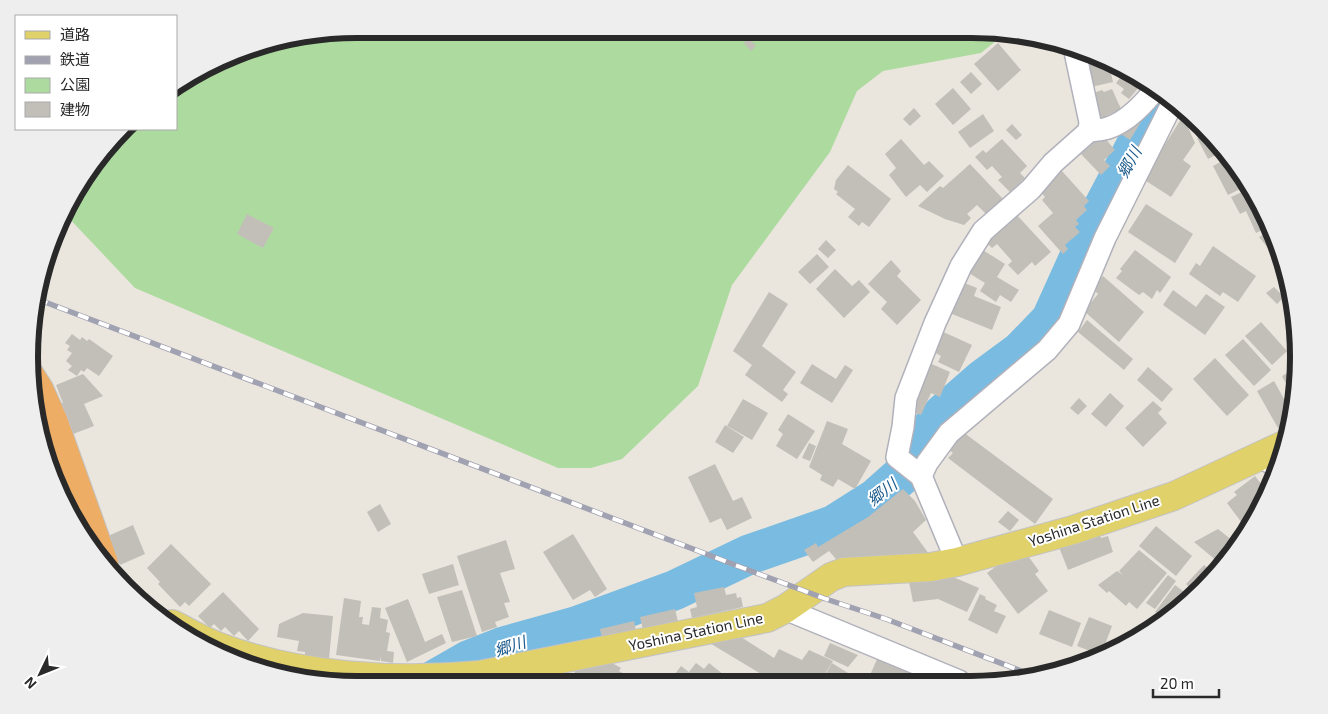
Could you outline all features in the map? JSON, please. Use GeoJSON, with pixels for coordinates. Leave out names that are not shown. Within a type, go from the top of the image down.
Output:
{"type":"FeatureCollection","features":[{"type":"Feature","properties":{"kind":"highway"},"geometry":{"type":"LineString","coordinates":[[39,389],[53,420],[96,542]]}},
{"type":"Feature","properties":{"kind":"main road","name":"Yoshina Station Line"},"geometry":{"type":"LineString","coordinates":[[468,676],[767,618],[785,610],[831,576],[844,572],[931,566],[957,562],[1073,530],[1270,463]]}},
{"type":"Feature","properties":{"kind":"main road","name":"Yoshina Station Line"},"geometry":{"type":"LineString","coordinates":[[237,653],[262,661],[326,673],[378,676]]}},
{"type":"Feature","properties":{"kind":"street"},"geometry":{"type":"LineString","coordinates":[[957,562],[914,469],[897,457],[906,398],[935,323],[961,266],[982,231],[1031,189],[1053,164],[1088,131],[1090,122],[1076,55]]}},
{"type":"Feature","properties":{"kind":"street"},"geometry":{"type":"LineString","coordinates":[[1088,131],[1107,128],[1121,122],[1152,93]]}},
{"type":"Feature","properties":{"kind":"street"},"geometry":{"type":"LineString","coordinates":[[914,469],[927,463],[949,433],[1047,350],[1070,324],[1105,238],[1170,108]]}},
{"type":"Feature","properties":{"kind":"street"},"geometry":{"type":"LineString","coordinates":[[785,610],[948,676]]}},
{"type":"Feature","properties":{"kind":"green space"},"geometry":{"type":"Polygon","coordinates":[[[336,38],[999,39],[981,53],[883,71],[857,91],[830,152],[732,285],[698,386],[622,459],[591,468],[558,468],[135,288],[69,218],[80,197],[91,179],[132,130],[178,130],[179,91],[216,70],[274,48],[336,38]]]}},
{"type":"Feature","properties":{"kind":"building"},"geometry":{"type":"Polygon","coordinates":[[[749,38],[756,46],[751,51],[744,43],[749,38]]]}},
{"type":"Feature","properties":{"kind":"building"},"geometry":{"type":"Polygon","coordinates":[[[998,43],[1021,70],[998,91],[974,64],[998,43]]]}},
{"type":"Feature","properties":{"kind":"building"},"geometry":{"type":"Polygon","coordinates":[[[1086,59],[1110,69],[1113,82],[1091,87],[1086,59]]]}},
{"type":"Feature","properties":{"kind":"building"},"geometry":{"type":"Polygon","coordinates":[[[971,72],[982,84],[971,94],[960,82],[971,72]]]}},
{"type":"Feature","properties":{"kind":"building"},"geometry":{"type":"Polygon","coordinates":[[[1122,75],[1140,86],[1129,99],[1121,93],[1124,89],[1116,83],[1122,75]]]}},
{"type":"Feature","properties":{"kind":"building"},"geometry":{"type":"Polygon","coordinates":[[[953,88],[971,109],[953,125],[935,104],[953,88]]]}},
{"type":"Feature","properties":{"kind":"building"},"geometry":{"type":"Polygon","coordinates":[[[1112,89],[1121,109],[1100,119],[1092,112],[1091,94],[1112,89]]]}},
{"type":"Feature","properties":{"kind":"building"},"geometry":{"type":"Polygon","coordinates":[[[1153,102],[1130,140],[1121,134],[1153,102]]]}},
{"type":"Feature","properties":{"kind":"building"},"geometry":{"type":"Polygon","coordinates":[[[914,108],[921,116],[910,126],[903,119],[914,108]]]}},
{"type":"Feature","properties":{"kind":"building"},"geometry":{"type":"Polygon","coordinates":[[[983,114],[994,131],[970,148],[958,132],[983,114]]]}},
{"type":"Feature","properties":{"kind":"building"},"geometry":{"type":"Polygon","coordinates":[[[1182,117],[1195,143],[1183,160],[1191,166],[1171,197],[1143,179],[1182,117]]]}},
{"type":"Feature","properties":{"kind":"building"},"geometry":{"type":"Polygon","coordinates":[[[1012,124],[1022,135],[1016,140],[1006,130],[1012,124]]]}},
{"type":"Feature","properties":{"kind":"building"},"geometry":{"type":"Polygon","coordinates":[[[1102,135],[1115,150],[1104,160],[1110,166],[1101,175],[1081,154],[1102,135]]]}},
{"type":"Feature","properties":{"kind":"building"},"geometry":{"type":"Polygon","coordinates":[[[1202,136],[1217,154],[1208,159],[1197,138],[1202,136]]]}},
{"type":"Feature","properties":{"kind":"building"},"geometry":{"type":"Polygon","coordinates":[[[901,139],[924,165],[929,161],[944,176],[927,192],[920,185],[906,197],[889,175],[896,168],[885,154],[901,139]]]}},
{"type":"Feature","properties":{"kind":"building"},"geometry":{"type":"Polygon","coordinates":[[[1002,139],[1027,166],[1020,173],[1025,178],[1010,192],[998,180],[1002,177],[992,166],[987,170],[975,157],[983,150],[986,153],[1002,139]]]}},
{"type":"Feature","properties":{"kind":"building"},"geometry":{"type":"Polygon","coordinates":[[[1222,161],[1242,188],[1228,195],[1213,166],[1222,161]]]}},
{"type":"Feature","properties":{"kind":"building"},"geometry":{"type":"Polygon","coordinates":[[[970,164],[1003,199],[986,214],[977,205],[967,214],[971,218],[964,225],[945,219],[918,206],[940,186],[943,188],[970,164]]]}},
{"type":"Feature","properties":{"kind":"building"},"geometry":{"type":"Polygon","coordinates":[[[848,165],[891,199],[869,227],[862,222],[859,226],[848,217],[855,209],[836,194],[838,192],[834,189],[836,180],[848,165]]]}},
{"type":"Feature","properties":{"kind":"building"},"geometry":{"type":"Polygon","coordinates":[[[1061,170],[1089,201],[1084,206],[1087,210],[1076,220],[1079,224],[1075,227],[1080,232],[1065,245],[1068,249],[1063,254],[1038,226],[1053,213],[1042,200],[1045,197],[1039,190],[1061,170]]]}},
{"type":"Feature","properties":{"kind":"building"},"geometry":{"type":"Polygon","coordinates":[[[1244,191],[1264,229],[1256,233],[1246,211],[1240,214],[1231,197],[1244,191]]]}},
{"type":"Feature","properties":{"kind":"building"},"geometry":{"type":"Polygon","coordinates":[[[1146,204],[1193,234],[1175,263],[1128,232],[1146,204]]]}},
{"type":"Feature","properties":{"kind":"building"},"geometry":{"type":"Polygon","coordinates":[[[1015,213],[1051,252],[1035,266],[1032,262],[1018,275],[1008,265],[1012,261],[997,244],[992,248],[985,241],[1015,213]]]}},
{"type":"Feature","properties":{"kind":"building"},"geometry":{"type":"Polygon","coordinates":[[[247,214],[274,228],[263,248],[237,234],[247,214]]]}},
{"type":"Feature","properties":{"kind":"building"},"geometry":{"type":"Polygon","coordinates":[[[1265,234],[1275,256],[1259,237],[1265,234]]]}},
{"type":"Feature","properties":{"kind":"building"},"geometry":{"type":"Polygon","coordinates":[[[826,240],[836,250],[828,258],[818,249],[826,240]]]}},
{"type":"Feature","properties":{"kind":"building"},"geometry":{"type":"Polygon","coordinates":[[[1213,246],[1256,276],[1238,302],[1223,292],[1220,296],[1189,274],[1196,263],[1200,266],[1213,246]]]}},
{"type":"Feature","properties":{"kind":"building"},"geometry":{"type":"Polygon","coordinates":[[[978,247],[1005,264],[997,277],[1019,290],[1011,302],[1000,295],[996,302],[980,291],[985,283],[964,270],[978,247]]]}},
{"type":"Feature","properties":{"kind":"building"},"geometry":{"type":"Polygon","coordinates":[[[1135,250],[1171,277],[1160,293],[1157,290],[1152,299],[1143,292],[1139,295],[1116,278],[1122,271],[1120,269],[1135,250]]]}},
{"type":"Feature","properties":{"kind":"building"},"geometry":{"type":"Polygon","coordinates":[[[817,254],[829,267],[810,284],[798,272],[817,254]]]}},
{"type":"Feature","properties":{"kind":"building"},"geometry":{"type":"Polygon","coordinates":[[[891,260],[901,271],[897,276],[921,300],[897,325],[881,309],[887,302],[868,284],[891,260]]]}},
{"type":"Feature","properties":{"kind":"building"},"geometry":{"type":"Polygon","coordinates":[[[835,269],[852,286],[859,280],[870,292],[844,318],[816,289],[835,269]]]}},
{"type":"Feature","properties":{"kind":"building"},"geometry":{"type":"Polygon","coordinates":[[[1103,276],[1144,312],[1119,342],[1084,311],[1098,294],[1092,288],[1103,276]]]}},
{"type":"Feature","properties":{"kind":"building"},"geometry":{"type":"Polygon","coordinates":[[[959,281],[977,288],[974,296],[1001,307],[992,330],[947,312],[959,281]]]}},
{"type":"Feature","properties":{"kind":"building"},"geometry":{"type":"Polygon","coordinates":[[[1274,287],[1284,297],[1277,304],[1266,293],[1274,287]]]}},
{"type":"Feature","properties":{"kind":"building"},"geometry":{"type":"Polygon","coordinates":[[[1173,290],[1196,307],[1206,294],[1225,307],[1205,335],[1163,305],[1173,290]]]}},
{"type":"Feature","properties":{"kind":"building"},"geometry":{"type":"Polygon","coordinates":[[[769,292],[788,304],[762,346],[796,372],[783,390],[788,394],[782,402],[745,375],[752,365],[733,351],[769,292]]]}},
{"type":"Feature","properties":{"kind":"building"},"geometry":{"type":"Polygon","coordinates":[[[1087,320],[1133,359],[1124,370],[1078,332],[1087,320]]]}},
{"type":"Feature","properties":{"kind":"building"},"geometry":{"type":"Polygon","coordinates":[[[1261,322],[1287,351],[1272,365],[1245,336],[1261,322]]]}},
{"type":"Feature","properties":{"kind":"building"},"geometry":{"type":"Polygon","coordinates":[[[939,330],[972,345],[959,372],[938,362],[941,356],[930,350],[939,330]]]}},
{"type":"Feature","properties":{"kind":"building"},"geometry":{"type":"Polygon","coordinates":[[[72,334],[80,340],[82,337],[87,341],[89,339],[113,356],[99,376],[87,368],[84,372],[81,370],[77,376],[68,370],[72,366],[66,361],[72,353],[67,350],[70,346],[65,343],[72,334]]]}},
{"type":"Feature","properties":{"kind":"building"},"geometry":{"type":"Polygon","coordinates":[[[1243,339],[1271,370],[1254,386],[1225,355],[1243,339]]]}},
{"type":"Feature","properties":{"kind":"building"},"geometry":{"type":"Polygon","coordinates":[[[1215,358],[1249,395],[1227,416],[1193,379],[1215,358]]]}},
{"type":"Feature","properties":{"kind":"building"},"geometry":{"type":"Polygon","coordinates":[[[927,362],[950,372],[940,397],[931,393],[921,415],[907,409],[927,362]]]}},
{"type":"Feature","properties":{"kind":"building"},"geometry":{"type":"Polygon","coordinates":[[[812,364],[836,379],[845,365],[853,370],[832,403],[800,383],[812,364]]]}},
{"type":"Feature","properties":{"kind":"building"},"geometry":{"type":"Polygon","coordinates":[[[1148,367],[1173,389],[1162,402],[1137,380],[1148,367]]]}},
{"type":"Feature","properties":{"kind":"building"},"geometry":{"type":"Polygon","coordinates":[[[1290,372],[1289,389],[1282,376],[1290,372]]]}},
{"type":"Feature","properties":{"kind":"building"},"geometry":{"type":"Polygon","coordinates":[[[83,374],[103,396],[84,404],[94,426],[73,434],[60,404],[63,403],[56,385],[83,374]]]}},
{"type":"Feature","properties":{"kind":"building"},"geometry":{"type":"Polygon","coordinates":[[[1274,381],[1287,404],[1283,425],[1278,428],[1257,391],[1274,381]]]}},
{"type":"Feature","properties":{"kind":"building"},"geometry":{"type":"Polygon","coordinates":[[[1110,393],[1124,406],[1106,427],[1091,414],[1110,393]]]}},
{"type":"Feature","properties":{"kind":"building"},"geometry":{"type":"Polygon","coordinates":[[[1079,398],[1087,406],[1078,415],[1070,408],[1079,398]]]}},
{"type":"Feature","properties":{"kind":"building"},"geometry":{"type":"Polygon","coordinates":[[[743,399],[768,413],[752,440],[727,426],[743,399]]]}},
{"type":"Feature","properties":{"kind":"building"},"geometry":{"type":"Polygon","coordinates":[[[1153,401],[1162,409],[1158,413],[1167,423],[1143,447],[1125,428],[1153,401]]]}},
{"type":"Feature","properties":{"kind":"building"},"geometry":{"type":"Polygon","coordinates":[[[788,414],[815,431],[797,459],[776,446],[783,434],[778,430],[788,414]]]}},
{"type":"Feature","properties":{"kind":"building"},"geometry":{"type":"Polygon","coordinates":[[[827,421],[848,429],[842,444],[871,461],[855,489],[838,479],[833,487],[820,480],[822,475],[809,467],[827,421]]]}},
{"type":"Feature","properties":{"kind":"building"},"geometry":{"type":"Polygon","coordinates":[[[725,425],[744,437],[733,453],[715,442],[725,425]]]}},
{"type":"Feature","properties":{"kind":"building"},"geometry":{"type":"Polygon","coordinates":[[[963,432],[1053,499],[1035,524],[948,458],[953,453],[949,450],[963,432]]]}},
{"type":"Feature","properties":{"kind":"building"},"geometry":{"type":"Polygon","coordinates":[[[809,443],[816,446],[810,461],[802,458],[809,443]]]}},
{"type":"Feature","properties":{"kind":"building"},"geometry":{"type":"Polygon","coordinates":[[[715,464],[733,501],[742,497],[752,518],[727,530],[721,518],[710,523],[688,477],[715,464]]]}},
{"type":"Feature","properties":{"kind":"building"},"geometry":{"type":"Polygon","coordinates":[[[1255,476],[1263,486],[1243,525],[1227,503],[1237,495],[1234,492],[1255,476]]]}},
{"type":"Feature","properties":{"kind":"building"},"geometry":{"type":"Polygon","coordinates":[[[903,489],[915,501],[926,520],[913,532],[929,554],[836,559],[829,551],[813,562],[804,550],[816,543],[818,547],[868,517],[903,489]]]}},
{"type":"Feature","properties":{"kind":"building"},"geometry":{"type":"Polygon","coordinates":[[[380,504],[391,524],[378,532],[367,512],[380,504]]]}},
{"type":"Feature","properties":{"kind":"building"},"geometry":{"type":"Polygon","coordinates":[[[1008,511],[1019,520],[1010,531],[998,522],[1008,511]]]}},
{"type":"Feature","properties":{"kind":"building"},"geometry":{"type":"Polygon","coordinates":[[[133,525],[145,554],[120,565],[108,536],[133,525]]]}},
{"type":"Feature","properties":{"kind":"building"},"geometry":{"type":"Polygon","coordinates":[[[1156,526],[1192,556],[1176,576],[1139,546],[1156,526]]]}},
{"type":"Feature","properties":{"kind":"building"},"geometry":{"type":"Polygon","coordinates":[[[1097,529],[1101,538],[1108,536],[1113,552],[1068,570],[1057,542],[1097,529]]]}},
{"type":"Feature","properties":{"kind":"building"},"geometry":{"type":"Polygon","coordinates":[[[1218,529],[1232,541],[1217,561],[1194,542],[1218,529]]]}},
{"type":"Feature","properties":{"kind":"building"},"geometry":{"type":"Polygon","coordinates":[[[573,534],[607,589],[595,597],[590,590],[573,600],[543,552],[573,534]]]}},
{"type":"Feature","properties":{"kind":"building"},"geometry":{"type":"Polygon","coordinates":[[[506,540],[515,569],[500,573],[510,602],[504,603],[509,617],[495,622],[497,627],[482,632],[457,556],[506,540]]]}},
{"type":"Feature","properties":{"kind":"building"},"geometry":{"type":"Polygon","coordinates":[[[171,544],[211,584],[189,606],[185,602],[180,607],[158,584],[160,582],[147,568],[171,544]]]}},
{"type":"Feature","properties":{"kind":"building"},"geometry":{"type":"Polygon","coordinates":[[[1139,550],[1167,573],[1137,609],[1129,602],[1126,606],[1109,591],[1107,593],[1098,585],[1117,571],[1123,575],[1119,571],[1139,550]]]}},
{"type":"Feature","properties":{"kind":"building"},"geometry":{"type":"Polygon","coordinates":[[[1026,553],[1039,571],[1035,574],[1048,591],[1018,614],[987,573],[1013,554],[1026,553]]]}},
{"type":"Feature","properties":{"kind":"building"},"geometry":{"type":"Polygon","coordinates":[[[453,564],[459,585],[429,594],[422,574],[453,564]]]}},
{"type":"Feature","properties":{"kind":"building"},"geometry":{"type":"Polygon","coordinates":[[[1204,565],[1210,570],[1191,589],[1186,584],[1204,565]]]}},
{"type":"Feature","properties":{"kind":"building"},"geometry":{"type":"Polygon","coordinates":[[[946,574],[979,588],[967,612],[938,599],[913,602],[909,582],[946,574]]]}},
{"type":"Feature","properties":{"kind":"building"},"geometry":{"type":"Polygon","coordinates":[[[1168,575],[1176,581],[1155,609],[1146,603],[1168,575]]]}},
{"type":"Feature","properties":{"kind":"building"},"geometry":{"type":"Polygon","coordinates":[[[1175,585],[1186,593],[1159,615],[1155,612],[1175,585]]]}},
{"type":"Feature","properties":{"kind":"building"},"geometry":{"type":"Polygon","coordinates":[[[724,587],[726,595],[736,593],[737,598],[741,597],[743,607],[692,618],[690,609],[697,607],[694,593],[724,587]]]}},
{"type":"Feature","properties":{"kind":"building"},"geometry":{"type":"Polygon","coordinates":[[[462,590],[477,636],[452,642],[437,597],[462,590]]]}},
{"type":"Feature","properties":{"kind":"building"},"geometry":{"type":"Polygon","coordinates":[[[223,592],[259,629],[248,641],[239,631],[234,636],[225,627],[221,631],[214,624],[210,628],[198,616],[223,592]]]}},
{"type":"Feature","properties":{"kind":"building"},"geometry":{"type":"Polygon","coordinates":[[[980,594],[997,605],[994,611],[1006,616],[997,634],[968,620],[980,594]]]}},
{"type":"Feature","properties":{"kind":"building"},"geometry":{"type":"Polygon","coordinates":[[[344,598],[361,601],[359,617],[363,617],[362,624],[369,625],[372,607],[381,608],[380,618],[388,620],[386,632],[390,633],[387,651],[394,652],[393,663],[381,661],[381,656],[380,661],[336,655],[344,598]]]}},
{"type":"Feature","properties":{"kind":"building"},"geometry":{"type":"Polygon","coordinates":[[[408,599],[425,642],[442,634],[446,643],[407,662],[385,608],[408,599]]]}},
{"type":"Feature","properties":{"kind":"building"},"geometry":{"type":"Polygon","coordinates":[[[675,609],[678,622],[643,630],[640,617],[675,609]]]}},
{"type":"Feature","properties":{"kind":"building"},"geometry":{"type":"Polygon","coordinates":[[[1049,610],[1081,623],[1072,647],[1039,634],[1049,610]]]}},
{"type":"Feature","properties":{"kind":"building"},"geometry":{"type":"Polygon","coordinates":[[[303,613],[333,616],[329,659],[305,656],[305,652],[297,651],[299,641],[277,637],[279,624],[303,613]]]}},
{"type":"Feature","properties":{"kind":"building"},"geometry":{"type":"Polygon","coordinates":[[[1089,617],[1112,626],[1104,647],[1093,652],[1077,646],[1089,617]]]}},
{"type":"Feature","properties":{"kind":"building"},"geometry":{"type":"Polygon","coordinates":[[[634,621],[636,631],[602,639],[600,629],[634,621]]]}},
{"type":"Feature","properties":{"kind":"building"},"geometry":{"type":"Polygon","coordinates":[[[733,631],[740,639],[741,637],[774,658],[779,649],[802,660],[809,650],[833,661],[823,676],[764,676],[703,639],[733,631]]]}},
{"type":"Feature","properties":{"kind":"building"},"geometry":{"type":"Polygon","coordinates":[[[830,643],[858,655],[848,667],[824,656],[830,643]]]}},
{"type":"Feature","properties":{"kind":"building"},"geometry":{"type":"Polygon","coordinates":[[[878,657],[914,674],[913,676],[870,676],[878,657]]]}},
{"type":"Feature","properties":{"kind":"building"},"geometry":{"type":"Polygon","coordinates":[[[605,659],[621,668],[619,671],[628,676],[576,676],[574,668],[605,659]]]}},
{"type":"Feature","properties":{"kind":"building"},"geometry":{"type":"Polygon","coordinates":[[[696,663],[704,669],[709,663],[725,676],[674,676],[681,666],[689,672],[696,663]]]}},
{"type":"Feature","properties":{"kind":"building"},"geometry":{"type":"Polygon","coordinates":[[[832,663],[848,673],[846,676],[824,676],[832,663]]]}},
{"type":"Feature","properties":{"kind":"waterway","name":"郷川"},"geometry":{"type":"LineString","coordinates":[[441,676],[469,660],[502,647],[577,626],[675,590],[748,555],[834,525],[875,499],[901,476],[926,435],[943,414],[983,379],[1021,351],[1051,320],[1092,229],[1154,111],[1161,101]]}},
{"type":"Feature","properties":{"kind":"railway"},"geometry":{"type":"LineString","coordinates":[[43,301],[743,568],[886,619],[1024,672]]}}]}
